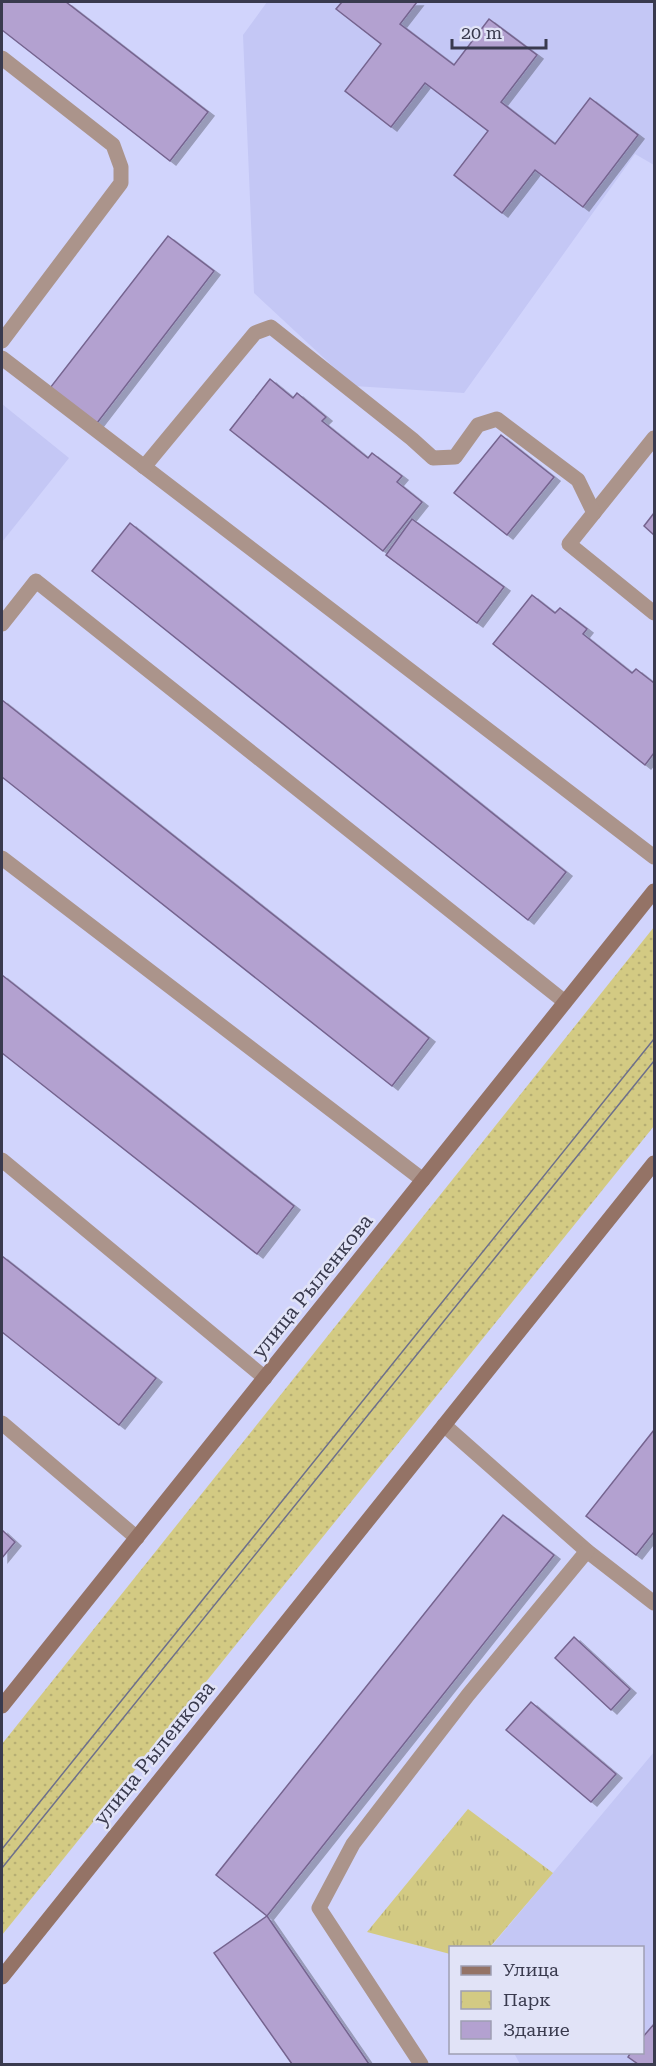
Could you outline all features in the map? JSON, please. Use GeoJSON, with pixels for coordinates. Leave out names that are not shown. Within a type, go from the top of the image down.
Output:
{"type":"FeatureCollection","features":[{"type":"Feature","properties":{"kind":"main road","name":"улица Рыленкова"},"geometry":{"type":"LineString","coordinates":[[2,1706],[654,891]]}},
{"type":"Feature","properties":{"kind":"main road","name":"улица Рыленкова"},"geometry":{"type":"LineString","coordinates":[[2,1977],[654,1163]]}},
{"type":"Feature","properties":{"kind":"lane"},"geometry":{"type":"LineString","coordinates":[[2,58],[113,145],[121,167],[121,183],[2,341]]}},
{"type":"Feature","properties":{"kind":"lane"},"geometry":{"type":"LineString","coordinates":[[144,467],[255,333],[271,327],[433,458],[455,457],[478,425],[497,419],[578,480],[594,513]]}},
{"type":"Feature","properties":{"kind":"lane"},"geometry":{"type":"LineString","coordinates":[[2,358],[654,857]]}},
{"type":"Feature","properties":{"kind":"lane"},"geometry":{"type":"LineString","coordinates":[[654,438],[569,544],[654,614]]}},
{"type":"Feature","properties":{"kind":"lane"},"geometry":{"type":"LineString","coordinates":[[2,624],[36,581],[565,1002]]}},
{"type":"Feature","properties":{"kind":"lane"},"geometry":{"type":"LineString","coordinates":[[2,858],[423,1180]]}},
{"type":"Feature","properties":{"kind":"lane"},"geometry":{"type":"LineString","coordinates":[[2,1161],[265,1378]]}},
{"type":"Feature","properties":{"kind":"lane"},"geometry":{"type":"LineString","coordinates":[[2,1423],[137,1538]]}},
{"type":"Feature","properties":{"kind":"lane"},"geometry":{"type":"LineString","coordinates":[[444,1425],[587,1551],[654,1603]]}},
{"type":"Feature","properties":{"kind":"lane"},"geometry":{"type":"LineString","coordinates":[[422,2064],[319,1908],[353,1844],[468,1695],[587,1551]]}},
{"type":"Feature","properties":{"kind":"shaded area"},"geometry":{"type":"Polygon","coordinates":[[[267,2],[654,2],[654,165],[635,154],[464,393],[354,386],[254,293],[243,35],[267,2]]]}},
{"type":"Feature","properties":{"kind":"shaded area"},"geometry":{"type":"Polygon","coordinates":[[[2,404],[69,458],[2,542],[2,404]]]}},
{"type":"Feature","properties":{"kind":"shaded area"},"geometry":{"type":"Polygon","coordinates":[[[654,1752],[654,2064],[520,2064],[515,2054],[644,2054],[644,1946],[492,1946],[654,1752]]]}},
{"type":"Feature","properties":{"kind":"green space"},"geometry":{"type":"Polygon","coordinates":[[[654,927],[654,1126],[2,1935],[2,1744],[654,927]]]}},
{"type":"Feature","properties":{"kind":"green space"},"geometry":{"type":"Polygon","coordinates":[[[468,1809],[553,1873],[491,1946],[449,1946],[449,1954],[367,1932],[468,1809]]]}},
{"type":"Feature","properties":{"kind":"building"},"geometry":{"type":"Polygon","coordinates":[[[2,2],[66,2],[208,112],[170,161],[2,30],[2,2]]]}},
{"type":"Feature","properties":{"kind":"building"},"geometry":{"type":"Polygon","coordinates":[[[342,2],[417,2],[400,24],[454,65],[489,19],[537,55],[501,102],[555,144],[590,98],[638,135],[583,207],[535,170],[502,213],[454,175],[488,131],[425,83],[391,127],[345,91],[381,44],[336,9],[342,2]]]}},
{"type":"Feature","properties":{"kind":"building"},"geometry":{"type":"Polygon","coordinates":[[[168,236],[214,271],[97,423],[50,388],[168,236]]]}},
{"type":"Feature","properties":{"kind":"building"},"geometry":{"type":"Polygon","coordinates":[[[270,379],[293,398],[297,393],[326,417],[322,421],[368,458],[372,453],[402,476],[397,482],[422,502],[383,551],[230,430],[270,379]]]}},
{"type":"Feature","properties":{"kind":"building"},"geometry":{"type":"Polygon","coordinates":[[[501,435],[554,477],[507,535],[454,493],[501,435]]]}},
{"type":"Feature","properties":{"kind":"building"},"geometry":{"type":"Polygon","coordinates":[[[654,513],[654,535],[644,526],[654,513]]]}},
{"type":"Feature","properties":{"kind":"building"},"geometry":{"type":"Polygon","coordinates":[[[412,519],[504,587],[477,623],[386,555],[412,519]]]}},
{"type":"Feature","properties":{"kind":"building"},"geometry":{"type":"Polygon","coordinates":[[[130,523],[566,872],[528,920],[92,571],[130,523]]]}},
{"type":"Feature","properties":{"kind":"building"},"geometry":{"type":"Polygon","coordinates":[[[532,595],[555,613],[560,608],[587,629],[583,634],[632,673],[636,669],[654,683],[654,753],[645,765],[493,644],[532,595]]]}},
{"type":"Feature","properties":{"kind":"building"},"geometry":{"type":"Polygon","coordinates":[[[2,700],[429,1038],[392,1086],[2,777],[2,700]]]}},
{"type":"Feature","properties":{"kind":"building"},"geometry":{"type":"Polygon","coordinates":[[[2,975],[294,1206],[257,1254],[2,1053],[2,975]]]}},
{"type":"Feature","properties":{"kind":"building"},"geometry":{"type":"Polygon","coordinates":[[[2,1256],[156,1378],[119,1425],[2,1332],[2,1256]]]}},
{"type":"Feature","properties":{"kind":"building"},"geometry":{"type":"Polygon","coordinates":[[[654,1430],[654,1532],[636,1555],[586,1516],[654,1430]]]}},
{"type":"Feature","properties":{"kind":"building"},"geometry":{"type":"Polygon","coordinates":[[[503,1515],[554,1555],[267,1916],[216,1875],[503,1515]]]}},
{"type":"Feature","properties":{"kind":"building"},"geometry":{"type":"Polygon","coordinates":[[[2,1530],[15,1542],[2,1558],[2,1530]]]}},
{"type":"Feature","properties":{"kind":"building"},"geometry":{"type":"Polygon","coordinates":[[[574,1637],[630,1689],[611,1710],[555,1658],[574,1637]]]}},
{"type":"Feature","properties":{"kind":"building"},"geometry":{"type":"Polygon","coordinates":[[[531,1702],[616,1774],[591,1802],[506,1730],[531,1702]]]}},
{"type":"Feature","properties":{"kind":"building"},"geometry":{"type":"Polygon","coordinates":[[[267,1916],[369,2064],[292,2064],[214,1953],[267,1916]]]}},
{"type":"Feature","properties":{"kind":"building"},"geometry":{"type":"Polygon","coordinates":[[[654,2024],[654,2064],[638,2064],[628,2057],[630,2054],[644,2054],[644,2036],[654,2024]]]}},
{"type":"Feature","properties":{"kind":"tram line"},"geometry":{"type":"LineString","coordinates":[[2,1849],[654,1039]]}},
{"type":"Feature","properties":{"kind":"tram line"},"geometry":{"type":"LineString","coordinates":[[2,1868],[654,1061]]}}]}
